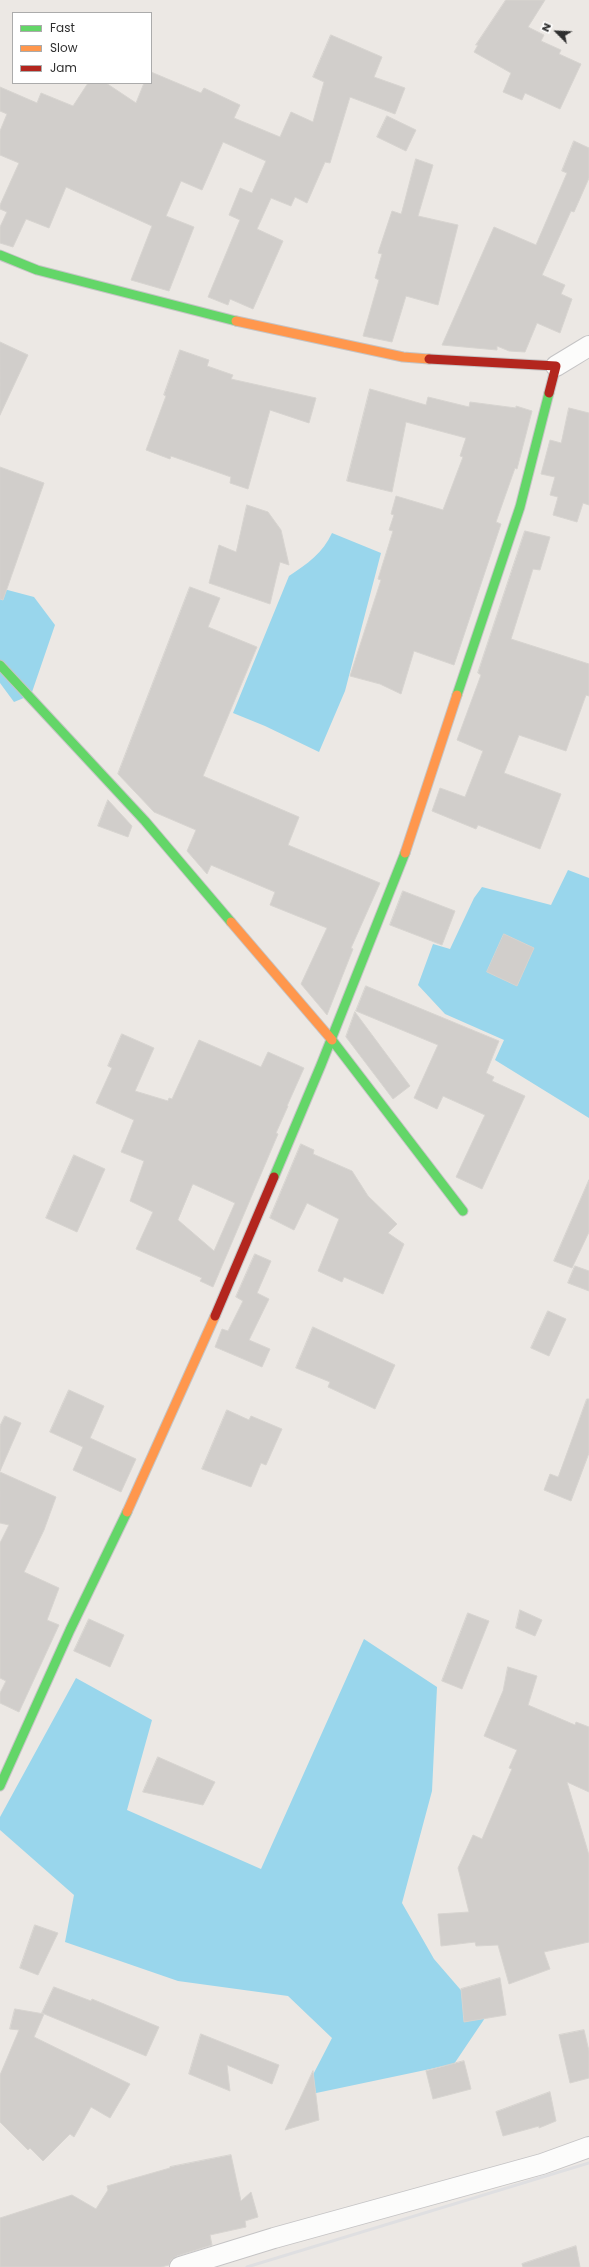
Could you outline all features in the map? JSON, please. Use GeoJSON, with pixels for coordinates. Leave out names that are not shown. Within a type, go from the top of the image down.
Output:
{"type":"FeatureCollection","features":[{"type":"Feature","properties":{"kind":"street"},"geometry":{"type":"LineString","coordinates":[[0,255],[37,270],[225,319],[403,356],[556,366],[589,346]]}},
{"type":"Feature","properties":{"kind":"street"},"geometry":{"type":"LineString","coordinates":[[0,1786],[70,1630],[150,1464],[248,1239],[331,1038],[412,832],[520,507],[556,366]]}},
{"type":"Feature","properties":{"kind":"street"},"geometry":{"type":"LineString","coordinates":[[0,665],[145,821],[331,1038],[463,1211]]}},
{"type":"Feature","properties":{"kind":"street"},"geometry":{"type":"LineString","coordinates":[[180,2267],[282,2236],[542,2164],[589,2147]]}},
{"type":"Feature","properties":{"kind":"water"},"geometry":{"type":"Polygon","coordinates":[[[332,533],[381,553],[345,691],[319,752],[265,726],[233,713],[289,576],[319,552],[332,533]]]}},
{"type":"Feature","properties":{"kind":"water"},"geometry":{"type":"Polygon","coordinates":[[[0,588],[34,597],[55,625],[31,695],[14,702],[0,683],[0,588]]]}},
{"type":"Feature","properties":{"kind":"water"},"geometry":{"type":"Polygon","coordinates":[[[568,870],[589,878],[589,1118],[495,1060],[504,1040],[445,1014],[418,985],[433,944],[450,949],[474,898],[482,887],[551,905],[568,870]]]}},
{"type":"Feature","properties":{"kind":"water"},"geometry":{"type":"Polygon","coordinates":[[[364,1639],[437,1687],[432,1791],[402,1903],[434,1959],[485,2018],[454,2064],[302,2096],[332,2038],[288,1996],[178,1981],[65,1942],[74,1895],[0,1830],[0,1817],[76,1678],[152,1720],[127,1810],[261,1869],[364,1639]]]}},
{"type":"Feature","properties":{"kind":"building"},"geometry":{"type":"Polygon","coordinates":[[[506,0],[545,0],[528,27],[544,35],[541,41],[561,50],[559,54],[581,64],[560,109],[525,93],[522,100],[503,92],[511,73],[474,52],[478,45],[476,45],[506,0]]]}},
{"type":"Feature","properties":{"kind":"building"},"geometry":{"type":"Polygon","coordinates":[[[331,35],[382,57],[374,77],[405,88],[395,114],[350,97],[330,163],[325,162],[307,203],[295,197],[291,206],[271,198],[257,229],[283,241],[253,309],[230,299],[228,305],[208,297],[240,220],[229,215],[240,188],[252,193],[266,161],[223,142],[202,190],[181,181],[166,216],[194,227],[169,291],[131,280],[152,226],[66,187],[49,228],[26,219],[13,247],[0,243],[0,227],[7,212],[0,209],[0,205],[19,163],[0,155],[0,131],[7,114],[0,111],[0,87],[37,103],[41,93],[73,106],[87,84],[108,84],[136,103],[144,84],[152,84],[152,72],[201,93],[204,88],[240,105],[234,118],[280,137],[291,112],[313,122],[324,82],[313,77],[331,35]]]}},
{"type":"Feature","properties":{"kind":"building"},"geometry":{"type":"Polygon","coordinates":[[[387,116],[416,130],[406,151],[377,137],[387,116]]]}},
{"type":"Feature","properties":{"kind":"building"},"geometry":{"type":"Polygon","coordinates":[[[574,141],[589,148],[589,178],[574,212],[571,211],[542,275],[565,285],[561,294],[572,299],[560,333],[537,323],[525,352],[509,351],[497,346],[497,350],[442,345],[494,227],[536,245],[567,173],[562,171],[574,141]]]}},
{"type":"Feature","properties":{"kind":"building"},"geometry":{"type":"Polygon","coordinates":[[[416,159],[433,165],[418,216],[458,225],[438,305],[406,296],[392,342],[363,336],[379,280],[375,278],[382,254],[378,253],[392,211],[401,214],[416,159]]]}},
{"type":"Feature","properties":{"kind":"building"},"geometry":{"type":"Polygon","coordinates":[[[0,342],[28,355],[0,415],[0,342]]]}},
{"type":"Feature","properties":{"kind":"building"},"geometry":{"type":"Polygon","coordinates":[[[180,350],[209,360],[207,366],[233,375],[231,379],[316,398],[309,423],[270,410],[248,489],[230,483],[231,477],[171,456],[170,459],[146,450],[166,396],[164,395],[180,350]]]}},
{"type":"Feature","properties":{"kind":"building"},"geometry":{"type":"Polygon","coordinates":[[[370,389],[426,405],[428,397],[469,407],[470,402],[516,408],[516,406],[532,411],[517,469],[515,468],[496,522],[501,524],[454,665],[414,651],[401,694],[380,684],[350,676],[381,580],[378,579],[393,531],[389,530],[394,515],[391,514],[396,496],[443,510],[463,457],[460,456],[466,438],[406,422],[392,492],[347,481],[370,389]]]}},
{"type":"Feature","properties":{"kind":"building"},"geometry":{"type":"Polygon","coordinates":[[[569,408],[589,413],[589,505],[583,503],[577,522],[553,515],[558,497],[550,495],[555,477],[541,474],[550,440],[561,443],[569,408]]]}},
{"type":"Feature","properties":{"kind":"building"},"geometry":{"type":"Polygon","coordinates":[[[0,467],[44,483],[3,600],[0,599],[0,467]]]}},
{"type":"Feature","properties":{"kind":"building"},"geometry":{"type":"Polygon","coordinates":[[[247,505],[268,512],[281,530],[289,565],[280,562],[270,604],[209,583],[219,545],[236,552],[247,505]]]}},
{"type":"Feature","properties":{"kind":"building"},"geometry":{"type":"Polygon","coordinates":[[[525,531],[550,537],[540,570],[533,569],[511,639],[589,664],[589,696],[586,695],[566,751],[519,735],[504,773],[561,794],[540,849],[478,825],[476,829],[432,811],[440,788],[465,797],[483,751],[457,740],[481,675],[478,673],[525,531]]]}},
{"type":"Feature","properties":{"kind":"building"},"geometry":{"type":"Polygon","coordinates":[[[190,587],[220,598],[208,627],[257,647],[203,776],[299,817],[288,845],[380,883],[351,948],[353,949],[327,1015],[301,984],[327,928],[270,905],[275,892],[211,865],[207,874],[187,851],[196,830],[154,812],[118,774],[190,587]]]}},
{"type":"Feature","properties":{"kind":"building"},"geometry":{"type":"Polygon","coordinates":[[[108,800],[132,826],[128,837],[98,826],[108,800]]]}},
{"type":"Feature","properties":{"kind":"building"},"geometry":{"type":"Polygon","coordinates":[[[403,891],[455,911],[442,945],[390,925],[403,891]]]}},
{"type":"Feature","properties":{"kind":"building"},"geometry":{"type":"Polygon","coordinates":[[[504,934],[534,948],[517,986],[487,972],[504,934]]]}},
{"type":"Feature","properties":{"kind":"building"},"geometry":{"type":"Polygon","coordinates":[[[366,986],[499,1041],[486,1073],[494,1077],[492,1081],[525,1096],[482,1189],[456,1177],[485,1115],[443,1096],[437,1109],[414,1098],[438,1045],[356,1011],[366,986]]]}},
{"type":"Feature","properties":{"kind":"building"},"geometry":{"type":"Polygon","coordinates":[[[355,1012],[410,1086],[393,1099],[346,1037],[355,1012]]]}},
{"type":"Feature","properties":{"kind":"building"},"geometry":{"type":"Polygon","coordinates":[[[122,1034],[154,1048],[135,1091],[168,1101],[169,1098],[172,1099],[199,1040],[261,1067],[268,1052],[304,1068],[276,1133],[278,1134],[213,1287],[200,1281],[202,1278],[136,1249],[153,1212],[130,1201],[144,1161],[121,1152],[134,1120],[96,1103],[112,1068],[108,1066],[122,1034]],[[193,1184],[178,1220],[214,1251],[235,1203],[193,1184]]]}},
{"type":"Feature","properties":{"kind":"building"},"geometry":{"type":"Polygon","coordinates":[[[301,1144],[314,1150],[313,1154],[352,1171],[368,1196],[397,1224],[388,1233],[404,1244],[383,1294],[344,1277],[342,1282],[318,1271],[339,1219],[307,1203],[294,1230],[270,1218],[301,1144]]]}},
{"type":"Feature","properties":{"kind":"building"},"geometry":{"type":"Polygon","coordinates":[[[74,1155],[105,1169],[77,1232],[46,1218],[74,1155]]]}},
{"type":"Feature","properties":{"kind":"building"},"geometry":{"type":"Polygon","coordinates":[[[589,1180],[589,1232],[572,1268],[554,1261],[589,1180]]]}},
{"type":"Feature","properties":{"kind":"building"},"geometry":{"type":"Polygon","coordinates":[[[255,1254],[271,1261],[257,1293],[269,1299],[249,1340],[270,1349],[262,1367],[215,1347],[222,1329],[228,1331],[243,1301],[236,1297],[255,1254]]]}},
{"type":"Feature","properties":{"kind":"building"},"geometry":{"type":"Polygon","coordinates":[[[575,1266],[589,1271],[589,1291],[568,1283],[575,1266]]]}},
{"type":"Feature","properties":{"kind":"building"},"geometry":{"type":"Polygon","coordinates":[[[548,1311],[566,1319],[549,1356],[531,1348],[548,1311]]]}},
{"type":"Feature","properties":{"kind":"building"},"geometry":{"type":"Polygon","coordinates":[[[313,1327],[395,1365],[375,1409],[328,1387],[330,1382],[296,1368],[313,1327]]]}},
{"type":"Feature","properties":{"kind":"building"},"geometry":{"type":"Polygon","coordinates":[[[69,1390],[104,1406],[90,1438],[136,1459],[121,1492],[73,1470],[83,1447],[50,1432],[69,1390]]]}},
{"type":"Feature","properties":{"kind":"building"},"geometry":{"type":"Polygon","coordinates":[[[587,1399],[589,1399],[589,1453],[571,1501],[544,1490],[550,1474],[558,1477],[587,1399]]]}},
{"type":"Feature","properties":{"kind":"building"},"geometry":{"type":"Polygon","coordinates":[[[227,1410],[249,1420],[251,1416],[282,1429],[266,1465],[261,1463],[251,1487],[202,1469],[227,1410]]]}},
{"type":"Feature","properties":{"kind":"building"},"geometry":{"type":"Polygon","coordinates":[[[5,1416],[21,1423],[0,1471],[0,1426],[5,1416]]]}},
{"type":"Feature","properties":{"kind":"building"},"geometry":{"type":"Polygon","coordinates":[[[0,1472],[56,1497],[44,1530],[24,1572],[59,1588],[47,1620],[59,1625],[19,1712],[0,1703],[0,1693],[6,1681],[0,1678],[0,1543],[9,1525],[0,1523],[0,1472]]]}},
{"type":"Feature","properties":{"kind":"building"},"geometry":{"type":"Polygon","coordinates":[[[520,1610],[542,1620],[535,1636],[516,1628],[520,1610]]]}},
{"type":"Feature","properties":{"kind":"building"},"geometry":{"type":"Polygon","coordinates":[[[468,1613],[489,1621],[462,1689],[442,1681],[468,1613]]]}},
{"type":"Feature","properties":{"kind":"building"},"geometry":{"type":"Polygon","coordinates":[[[89,1619],[124,1635],[110,1667],[74,1651],[89,1619]]]}},
{"type":"Feature","properties":{"kind":"building"},"geometry":{"type":"Polygon","coordinates":[[[508,1667],[537,1676],[528,1705],[575,1725],[576,1722],[589,1727],[589,1792],[567,1782],[589,1855],[589,1942],[544,1952],[550,1969],[509,1984],[498,1945],[476,1946],[475,1942],[441,1946],[438,1914],[469,1912],[458,1868],[473,1835],[482,1839],[512,1769],[509,1768],[517,1750],[484,1736],[503,1691],[508,1667]]]}},
{"type":"Feature","properties":{"kind":"building"},"geometry":{"type":"Polygon","coordinates":[[[158,1757],[215,1782],[203,1805],[143,1792],[158,1757]]]}},
{"type":"Feature","properties":{"kind":"building"},"geometry":{"type":"Polygon","coordinates":[[[35,1925],[58,1933],[38,1975],[20,1968],[35,1925]]]}},
{"type":"Feature","properties":{"kind":"building"},"geometry":{"type":"Polygon","coordinates":[[[500,1978],[506,2015],[464,2022],[461,1989],[500,1978]]]}},
{"type":"Feature","properties":{"kind":"building"},"geometry":{"type":"Polygon","coordinates":[[[54,1987],[91,2001],[92,1999],[159,2027],[146,2056],[42,2013],[54,1987]]]}},
{"type":"Feature","properties":{"kind":"building"},"geometry":{"type":"Polygon","coordinates":[[[15,2009],[44,2014],[34,2037],[130,2084],[110,2118],[91,2107],[74,2137],[70,2134],[43,2161],[30,2148],[28,2150],[0,2122],[0,2075],[19,2030],[10,2029],[15,2009]]]}},
{"type":"Feature","properties":{"kind":"building"},"geometry":{"type":"Polygon","coordinates":[[[584,2030],[589,2051],[589,2078],[570,2083],[559,2035],[584,2030]]]}},
{"type":"Feature","properties":{"kind":"building"},"geometry":{"type":"Polygon","coordinates":[[[201,2034],[279,2065],[272,2084],[227,2065],[230,2091],[189,2074],[201,2034]]]}},
{"type":"Feature","properties":{"kind":"building"},"geometry":{"type":"Polygon","coordinates":[[[464,2061],[471,2089],[433,2099],[426,2071],[464,2061]]]}},
{"type":"Feature","properties":{"kind":"building"},"geometry":{"type":"Polygon","coordinates":[[[313,2071],[319,2120],[285,2130],[298,2103],[313,2071]]]}},
{"type":"Feature","properties":{"kind":"building"},"geometry":{"type":"Polygon","coordinates":[[[550,2092],[556,2121],[539,2128],[539,2126],[503,2136],[496,2112],[550,2092]]]}},
{"type":"Feature","properties":{"kind":"building"},"geometry":{"type":"Polygon","coordinates":[[[231,2155],[241,2201],[251,2192],[258,2217],[245,2221],[246,2227],[210,2235],[212,2245],[177,2256],[171,2260],[169,2265],[161,2267],[0,2267],[0,2218],[72,2195],[96,2209],[108,2190],[107,2186],[170,2167],[231,2155]]]}},
{"type":"Feature","properties":{"kind":"building"},"geometry":{"type":"Polygon","coordinates":[[[576,2246],[580,2267],[523,2267],[522,2264],[576,2246]]]}},
{"type":"Feature","properties":{"kind":"railway"},"geometry":{"type":"LineString","coordinates":[[247,2267],[589,2163]]}},
{"type":"Feature","properties":{"kind":"traffic: fast"},"geometry":{"type":"LineString","coordinates":[[0,255],[37,270],[236,321]]}},
{"type":"Feature","properties":{"kind":"traffic: fast"},"geometry":{"type":"LineString","coordinates":[[457,695],[520,507],[549,393]]}},
{"type":"Feature","properties":{"kind":"traffic: fast"},"geometry":{"type":"LineString","coordinates":[[0,665],[145,821],[231,922]]}},
{"type":"Feature","properties":{"kind":"traffic: fast"},"geometry":{"type":"LineString","coordinates":[[274,1177],[321,1065],[405,853]]}},
{"type":"Feature","properties":{"kind":"traffic: fast"},"geometry":{"type":"LineString","coordinates":[[332,1040],[463,1211]]}},
{"type":"Feature","properties":{"kind":"traffic: fast"},"geometry":{"type":"LineString","coordinates":[[0,1786],[70,1630],[127,1512]]}},
{"type":"Feature","properties":{"kind":"traffic: slow"},"geometry":{"type":"LineString","coordinates":[[236,321],[403,357],[429,359]]}},
{"type":"Feature","properties":{"kind":"traffic: slow"},"geometry":{"type":"LineString","coordinates":[[405,853],[457,695]]}},
{"type":"Feature","properties":{"kind":"traffic: slow"},"geometry":{"type":"LineString","coordinates":[[231,922],[332,1040]]}},
{"type":"Feature","properties":{"kind":"traffic: slow"},"geometry":{"type":"LineString","coordinates":[[127,1512],[215,1316]]}},
{"type":"Feature","properties":{"kind":"traffic: jam"},"geometry":{"type":"LineString","coordinates":[[429,359],[556,366],[549,393]]}},
{"type":"Feature","properties":{"kind":"traffic: jam"},"geometry":{"type":"LineString","coordinates":[[215,1316],[274,1177]]}}]}
